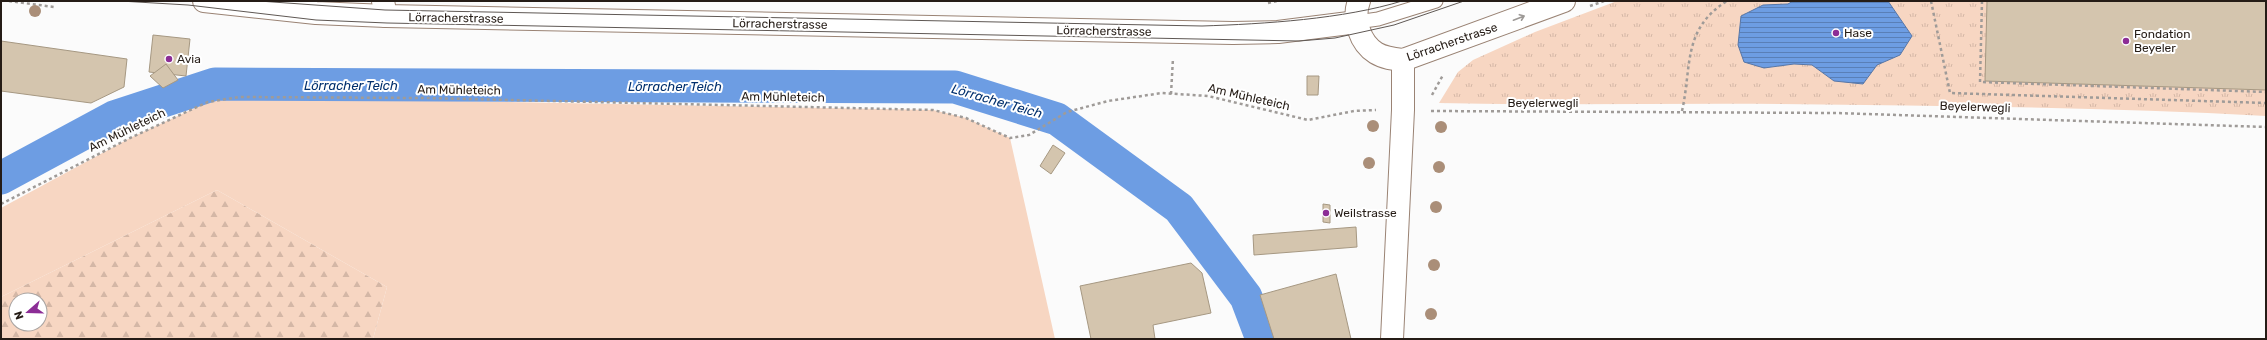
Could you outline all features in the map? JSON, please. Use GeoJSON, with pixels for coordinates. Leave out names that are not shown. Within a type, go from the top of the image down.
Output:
{"type":"FeatureCollection","features":[{"type":"Feature","properties":{"kind":"main road","name":"Lörracherstrasse"},"geometry":{"type":"LineString","coordinates":[[204,1],[316,13],[385,9],[1174,32],[1278,32],[1358,11],[1366,44],[1376,53],[1389,58],[1403,60],[1564,1]]}},
{"type":"Feature","properties":{"kind":"main road"},"geometry":{"type":"LineString","coordinates":[[1392,339],[1403,110],[1403,60]]}},
{"type":"Feature","properties":{"kind":"lane"},"geometry":{"type":"LineString","coordinates":[[1358,11],[1378,19],[1436,1]]}},
{"type":"Feature","properties":{"kind":"path"},"geometry":{"type":"LineString","coordinates":[[9,1],[54,7]]}},
{"type":"Feature","properties":{"kind":"path"},"geometry":{"type":"LineString","coordinates":[[1682,112],[1688,88],[1690,52],[1696,35],[1715,9],[1727,1]]}},
{"type":"Feature","properties":{"kind":"path"},"geometry":{"type":"LineString","coordinates":[[1931,1],[1950,93],[2266,104]]}},
{"type":"Feature","properties":{"kind":"path"},"geometry":{"type":"LineString","coordinates":[[1982,1],[1980,82],[2266,92]]}},
{"type":"Feature","properties":{"kind":"path"},"geometry":{"type":"LineString","coordinates":[[1171,94],[1174,32]]}},
{"type":"Feature","properties":{"kind":"path","name":"Am Mühleteich"},"geometry":{"type":"LineString","coordinates":[[1,204],[123,141],[208,102],[239,97],[313,99],[426,98],[933,110],[966,118],[1010,138],[1029,135],[1067,112],[1108,101],[1171,94],[1208,96],[1308,120],[1354,111],[1403,110]]}},
{"type":"Feature","properties":{"kind":"path","name":"Beyelerwegli"},"geometry":{"type":"LineString","coordinates":[[1403,110],[1440,113],[1682,112],[1952,115],[2266,127]]}},
{"type":"Feature","properties":{"kind":"green space"},"geometry":{"type":"Polygon","coordinates":[[[1617,1],[1793,1],[1788,4],[1763,5],[1764,68],[1794,64],[1812,65],[1834,81],[1900,55],[1912,36],[1888,1],[2266,1],[2266,116],[1962,106],[1439,103],[1458,72],[1473,60],[1535,32],[1617,1]]]}},
{"type":"Feature","properties":{"kind":"green space"},"geometry":{"type":"Polygon","coordinates":[[[239,97],[933,110],[966,118],[1010,138],[1055,339],[373,339],[387,287],[217,190],[11,292],[8,292],[8,294],[1,297],[1,208],[130,138],[208,102],[239,97]]]}},
{"type":"Feature","properties":{"kind":"green space"},"geometry":{"type":"Polygon","coordinates":[[[217,190],[387,287],[373,339],[1,339],[1,297],[8,294],[8,332],[48,332],[48,292],[11,292],[217,190]]]}},
{"type":"Feature","properties":{"kind":"water"},"geometry":{"type":"Polygon","coordinates":[[[1793,1],[1888,1],[1912,36],[1900,55],[1877,65],[1863,84],[1834,81],[1812,65],[1794,64],[1764,68],[1744,62],[1738,45],[1741,16],[1763,5],[1788,4],[1793,1]]]}},
{"type":"Feature","properties":{"kind":"building","name":"Fondation Beyeler"},"geometry":{"type":"Polygon","coordinates":[[[1987,1],[2266,1],[2266,90],[1985,81],[1987,1]]]}},
{"type":"Feature","properties":{"kind":"building"},"geometry":{"type":"Polygon","coordinates":[[[153,35],[190,39],[186,76],[149,72],[153,35]]]}},
{"type":"Feature","properties":{"kind":"building"},"geometry":{"type":"Polygon","coordinates":[[[1,41],[127,59],[124,87],[91,103],[1,91],[1,41]]]}},
{"type":"Feature","properties":{"kind":"building"},"geometry":{"type":"Polygon","coordinates":[[[166,64],[178,80],[163,88],[150,76],[166,64]]]}},
{"type":"Feature","properties":{"kind":"building"},"geometry":{"type":"Polygon","coordinates":[[[1307,76],[1319,76],[1318,95],[1307,95],[1307,76]]]}},
{"type":"Feature","properties":{"kind":"building"},"geometry":{"type":"Polygon","coordinates":[[[1053,145],[1065,153],[1051,174],[1040,166],[1053,145]]]}},
{"type":"Feature","properties":{"kind":"building","name":"Weilstrasse"},"geometry":{"type":"Polygon","coordinates":[[[1323,204],[1330,205],[1330,223],[1323,222],[1323,204]]]}},
{"type":"Feature","properties":{"kind":"building"},"geometry":{"type":"Polygon","coordinates":[[[1356,227],[1357,247],[1254,255],[1253,235],[1356,227]]]}},
{"type":"Feature","properties":{"kind":"building"},"geometry":{"type":"Polygon","coordinates":[[[1191,263],[1202,273],[1211,313],[1153,325],[1155,339],[1091,339],[1080,286],[1191,263]]]}},
{"type":"Feature","properties":{"kind":"building"},"geometry":{"type":"Polygon","coordinates":[[[1336,274],[1351,339],[1274,339],[1260,295],[1336,274]]]}},
{"type":"Feature","properties":{"kind":"waterway","name":"Lörracher Teich"},"geometry":{"type":"LineString","coordinates":[[1,178],[114,117],[215,84],[955,87],[1057,119],[1179,208],[1246,297],[1262,339]]}},
{"type":"Feature","properties":{"kind":"tram line"},"geometry":{"type":"LineString","coordinates":[[120,1],[188,5],[316,20],[387,23],[1299,41],[1335,38],[1394,25],[1464,1]]}},
{"type":"Feature","properties":{"kind":"tram line"},"geometry":{"type":"LineString","coordinates":[[259,1],[385,10],[1202,26],[1304,20],[1355,12],[1402,1]]}},
{"type":"Feature","properties":{"kind":"place","name":"Hase"},"geometry":{"type":"Point","coordinates":[1836,33]}},
{"type":"Feature","properties":{"kind":"place","name":"Fondation Beyeler"},"geometry":{"type":"Point","coordinates":[2126,41]}},
{"type":"Feature","properties":{"kind":"place","name":"Avia"},"geometry":{"type":"Point","coordinates":[169,59]}},
{"type":"Feature","properties":{"kind":"place","name":"Weilstrasse"},"geometry":{"type":"Point","coordinates":[1326,213]}}]}
